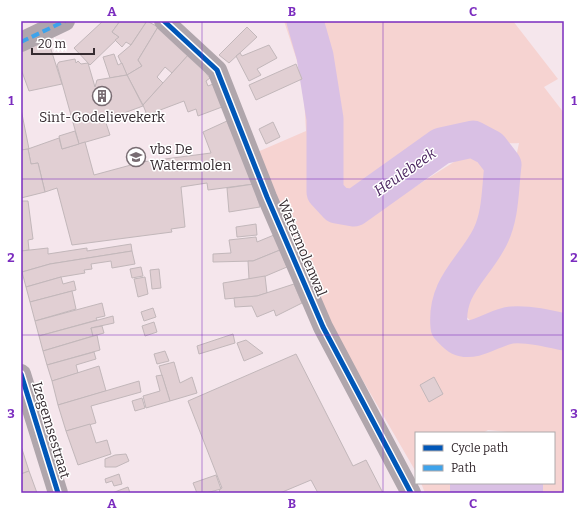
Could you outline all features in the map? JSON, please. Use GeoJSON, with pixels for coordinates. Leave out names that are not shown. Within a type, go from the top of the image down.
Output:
{"type":"FeatureCollection","features":[{"type":"Feature","properties":{"kind":"street"},"geometry":{"type":"LineString","coordinates":[[21,42],[65,21]]}},
{"type":"Feature","properties":{"kind":"street","name":"Watermolenwal"},"geometry":{"type":"LineString","coordinates":[[164,21],[217,70],[267,197],[323,327],[411,493]]}},
{"type":"Feature","properties":{"kind":"street","name":"Izegemsestraat"},"geometry":{"type":"LineString","coordinates":[[21,374],[58,493]]}},
{"type":"Feature","properties":{"kind":"shaded area"},"geometry":{"type":"Polygon","coordinates":[[[284,21],[300,21],[306,43],[322,141],[319,187],[321,202],[329,214],[339,220],[352,222],[375,212],[457,160],[454,152],[466,150],[475,151],[486,160],[491,175],[492,185],[491,220],[477,245],[449,276],[441,288],[436,301],[435,317],[437,327],[446,341],[459,350],[466,352],[479,352],[486,350],[502,340],[518,336],[542,335],[564,339],[564,493],[543,493],[543,484],[555,484],[555,432],[508,432],[488,430],[485,432],[415,432],[415,470],[329,322],[255,153],[306,131],[303,79],[284,21]]]}},
{"type":"Feature","properties":{"kind":"shaded area"},"geometry":{"type":"Polygon","coordinates":[[[313,21],[513,21],[558,79],[544,87],[564,113],[564,323],[509,313],[483,321],[471,321],[463,314],[461,304],[464,296],[504,242],[509,227],[512,206],[511,182],[519,143],[503,142],[478,133],[458,133],[439,141],[406,165],[399,157],[362,190],[349,194],[337,188],[330,72],[313,21]]]}},
{"type":"Feature","properties":{"kind":"shaded area"},"geometry":{"type":"Polygon","coordinates":[[[421,484],[450,484],[450,493],[425,493],[421,484]]]}},
{"type":"Feature","properties":{"kind":"shaded area"},"geometry":{"type":"Polygon","coordinates":[[[450,484],[543,484],[543,493],[450,493],[450,484]]]}},
{"type":"Feature","properties":{"kind":"building"},"geometry":{"type":"Polygon","coordinates":[[[103,21],[120,21],[112,32],[119,37],[90,65],[74,48],[103,21]]]}},
{"type":"Feature","properties":{"kind":"building"},"geometry":{"type":"Polygon","coordinates":[[[120,21],[147,21],[131,45],[126,42],[122,47],[115,40],[119,37],[112,32],[120,21]]]}},
{"type":"Feature","properties":{"kind":"building"},"geometry":{"type":"Polygon","coordinates":[[[147,21],[158,27],[138,60],[142,66],[127,75],[118,56],[131,45],[147,21]]]}},
{"type":"Feature","properties":{"kind":"building"},"geometry":{"type":"Polygon","coordinates":[[[158,27],[190,53],[172,73],[165,67],[157,77],[163,83],[143,105],[127,75],[142,66],[138,60],[158,27]]]}},
{"type":"Feature","properties":{"kind":"building"},"geometry":{"type":"Polygon","coordinates":[[[247,27],[257,37],[229,63],[219,55],[247,27]]]}},
{"type":"Feature","properties":{"kind":"building"},"geometry":{"type":"Polygon","coordinates":[[[48,40],[62,84],[29,91],[21,69],[21,49],[48,40]]]}},
{"type":"Feature","properties":{"kind":"building"},"geometry":{"type":"Polygon","coordinates":[[[269,45],[277,58],[257,69],[261,75],[249,81],[236,56],[240,53],[242,56],[269,45]]]}},
{"type":"Feature","properties":{"kind":"building"},"geometry":{"type":"Polygon","coordinates":[[[190,53],[210,78],[206,81],[208,86],[213,84],[222,107],[198,116],[196,109],[188,112],[184,101],[147,115],[143,105],[190,53]]]}},
{"type":"Feature","properties":{"kind":"building"},"geometry":{"type":"Polygon","coordinates":[[[114,54],[118,65],[122,63],[127,75],[110,78],[103,57],[114,54]]]}},
{"type":"Feature","properties":{"kind":"building","name":"Sint-Godelievekerk"},"geometry":{"type":"Polygon","coordinates":[[[75,59],[76,63],[78,61],[81,64],[88,63],[95,87],[97,80],[127,75],[143,106],[105,120],[110,135],[79,144],[57,65],[59,62],[75,59]]]}},
{"type":"Feature","properties":{"kind":"building"},"geometry":{"type":"Polygon","coordinates":[[[296,64],[302,79],[256,100],[249,85],[296,64]]]}},
{"type":"Feature","properties":{"kind":"building"},"geometry":{"type":"Polygon","coordinates":[[[21,109],[29,149],[21,150],[21,109]]]}},
{"type":"Feature","properties":{"kind":"building"},"geometry":{"type":"Polygon","coordinates":[[[227,121],[254,184],[208,190],[207,183],[181,187],[185,227],[171,229],[172,232],[72,245],[57,188],[45,192],[38,163],[31,164],[28,149],[59,138],[62,149],[85,142],[94,175],[142,162],[211,153],[203,132],[227,121]]]}},
{"type":"Feature","properties":{"kind":"building"},"geometry":{"type":"Polygon","coordinates":[[[273,122],[280,137],[266,144],[259,129],[273,122]]]}},
{"type":"Feature","properties":{"kind":"building"},"geometry":{"type":"Polygon","coordinates":[[[75,131],[79,144],[62,149],[59,136],[75,131]]]}},
{"type":"Feature","properties":{"kind":"building"},"geometry":{"type":"Polygon","coordinates":[[[28,149],[31,164],[38,163],[45,192],[21,198],[21,150],[28,149]]]}},
{"type":"Feature","properties":{"kind":"building"},"geometry":{"type":"Polygon","coordinates":[[[254,184],[260,207],[229,212],[227,188],[254,184]]]}},
{"type":"Feature","properties":{"kind":"building"},"geometry":{"type":"Polygon","coordinates":[[[21,201],[28,201],[33,239],[28,240],[29,250],[21,251],[21,201]]]}},
{"type":"Feature","properties":{"kind":"building"},"geometry":{"type":"Polygon","coordinates":[[[256,224],[257,235],[237,237],[236,227],[256,224]]]}},
{"type":"Feature","properties":{"kind":"building"},"geometry":{"type":"Polygon","coordinates":[[[274,235],[280,250],[253,261],[213,262],[213,254],[231,253],[229,240],[256,237],[257,242],[274,235]]]}},
{"type":"Feature","properties":{"kind":"building"},"geometry":{"type":"Polygon","coordinates":[[[131,244],[132,251],[50,264],[22,272],[21,268],[21,251],[48,248],[48,254],[87,248],[87,251],[131,244]]]}},
{"type":"Feature","properties":{"kind":"building"},"geometry":{"type":"Polygon","coordinates":[[[280,250],[287,267],[261,278],[249,279],[248,261],[253,261],[280,250]]]}},
{"type":"Feature","properties":{"kind":"building"},"geometry":{"type":"Polygon","coordinates":[[[132,251],[135,264],[112,268],[111,261],[91,264],[92,269],[84,270],[85,273],[61,277],[26,287],[22,272],[50,264],[132,251]]]}},
{"type":"Feature","properties":{"kind":"building"},"geometry":{"type":"Polygon","coordinates":[[[141,267],[143,276],[132,278],[130,269],[141,267]]]}},
{"type":"Feature","properties":{"kind":"building"},"geometry":{"type":"Polygon","coordinates":[[[159,269],[161,288],[152,289],[150,270],[159,269]]]}},
{"type":"Feature","properties":{"kind":"building"},"geometry":{"type":"Polygon","coordinates":[[[265,276],[267,293],[257,296],[225,299],[223,283],[265,276]]]}},
{"type":"Feature","properties":{"kind":"building"},"geometry":{"type":"Polygon","coordinates":[[[61,277],[63,284],[74,281],[76,290],[30,302],[26,287],[61,277]]]}},
{"type":"Feature","properties":{"kind":"building"},"geometry":{"type":"Polygon","coordinates":[[[145,277],[148,294],[138,297],[134,279],[145,277]]]}},
{"type":"Feature","properties":{"kind":"building"},"geometry":{"type":"Polygon","coordinates":[[[294,284],[302,303],[276,316],[274,310],[257,317],[252,306],[235,307],[234,298],[257,296],[294,284]]]}},
{"type":"Feature","properties":{"kind":"building"},"geometry":{"type":"Polygon","coordinates":[[[72,291],[76,309],[35,321],[30,302],[72,291]]]}},
{"type":"Feature","properties":{"kind":"building"},"geometry":{"type":"Polygon","coordinates":[[[102,303],[105,316],[96,318],[97,320],[39,336],[35,321],[102,303]]]}},
{"type":"Feature","properties":{"kind":"building"},"geometry":{"type":"Polygon","coordinates":[[[153,308],[156,317],[144,321],[141,312],[153,308]]]}},
{"type":"Feature","properties":{"kind":"building"},"geometry":{"type":"Polygon","coordinates":[[[113,316],[114,323],[91,328],[93,336],[43,351],[39,336],[113,316]]]}},
{"type":"Feature","properties":{"kind":"building"},"geometry":{"type":"Polygon","coordinates":[[[154,322],[157,332],[145,336],[142,326],[154,322]]]}},
{"type":"Feature","properties":{"kind":"building"},"geometry":{"type":"Polygon","coordinates":[[[102,326],[104,333],[93,336],[91,328],[102,326]]]}},
{"type":"Feature","properties":{"kind":"building"},"geometry":{"type":"Polygon","coordinates":[[[233,334],[235,343],[199,354],[197,346],[233,334]]]}},
{"type":"Feature","properties":{"kind":"building"},"geometry":{"type":"Polygon","coordinates":[[[97,335],[100,350],[47,365],[43,351],[97,335]]]}},
{"type":"Feature","properties":{"kind":"building"},"geometry":{"type":"Polygon","coordinates":[[[246,340],[263,353],[244,361],[237,343],[246,340]]]}},
{"type":"Feature","properties":{"kind":"building"},"geometry":{"type":"Polygon","coordinates":[[[165,351],[169,361],[157,364],[154,354],[165,351]]]}},
{"type":"Feature","properties":{"kind":"building"},"geometry":{"type":"Polygon","coordinates":[[[94,352],[96,359],[76,365],[78,373],[52,381],[47,365],[94,352]]]}},
{"type":"Feature","properties":{"kind":"building"},"geometry":{"type":"Polygon","coordinates":[[[296,354],[353,466],[366,460],[383,493],[318,493],[311,480],[280,493],[220,493],[219,489],[222,488],[188,401],[296,354]]]}},
{"type":"Feature","properties":{"kind":"building"},"geometry":{"type":"Polygon","coordinates":[[[174,362],[180,383],[192,377],[197,393],[170,401],[159,366],[174,362]]]}},
{"type":"Feature","properties":{"kind":"building"},"geometry":{"type":"Polygon","coordinates":[[[99,366],[106,391],[58,405],[52,381],[99,366]]]}},
{"type":"Feature","properties":{"kind":"building"},"geometry":{"type":"Polygon","coordinates":[[[162,375],[170,401],[146,408],[143,396],[160,391],[156,376],[162,375]]]}},
{"type":"Feature","properties":{"kind":"building"},"geometry":{"type":"Polygon","coordinates":[[[434,377],[443,394],[429,402],[420,385],[434,377]]]}},
{"type":"Feature","properties":{"kind":"building"},"geometry":{"type":"Polygon","coordinates":[[[139,381],[141,392],[91,406],[96,423],[66,431],[58,405],[139,381]]]}},
{"type":"Feature","properties":{"kind":"building"},"geometry":{"type":"Polygon","coordinates":[[[142,398],[145,408],[135,411],[132,401],[142,398]]]}},
{"type":"Feature","properties":{"kind":"building"},"geometry":{"type":"Polygon","coordinates":[[[90,424],[96,443],[107,440],[111,454],[78,465],[66,431],[90,424]]]}},
{"type":"Feature","properties":{"kind":"building"},"geometry":{"type":"Polygon","coordinates":[[[21,446],[29,471],[21,474],[21,446]]]}},
{"type":"Feature","properties":{"kind":"building"},"geometry":{"type":"Polygon","coordinates":[[[126,454],[129,461],[116,467],[105,467],[105,459],[115,455],[126,454]]]}},
{"type":"Feature","properties":{"kind":"building"},"geometry":{"type":"Polygon","coordinates":[[[29,471],[37,493],[21,493],[21,474],[29,471]]]}},
{"type":"Feature","properties":{"kind":"building"},"geometry":{"type":"Polygon","coordinates":[[[119,474],[122,484],[114,486],[112,481],[106,483],[105,479],[119,474]]]}},
{"type":"Feature","properties":{"kind":"building"},"geometry":{"type":"Polygon","coordinates":[[[216,475],[221,489],[206,493],[197,493],[193,483],[216,475]]]}},
{"type":"Feature","properties":{"kind":"building"},"geometry":{"type":"Polygon","coordinates":[[[128,487],[130,493],[112,493],[128,487]]]}},
{"type":"Feature","properties":{"kind":"waterway","name":"Heulebeek"},"geometry":{"type":"LineString","coordinates":[[305,21],[315,56],[325,119],[325,192],[337,205],[354,208],[441,146],[473,139],[490,148],[503,165],[500,202],[494,229],[456,289],[451,300],[449,327],[460,337],[466,339],[479,337],[499,328],[512,325],[532,326],[564,332]]}},
{"type":"Feature","properties":{"kind":"marked path"},"geometry":{"type":"LineString","coordinates":[[21,42],[65,21]]}},
{"type":"Feature","properties":{"kind":"cycle path"},"geometry":{"type":"LineString","coordinates":[[164,21],[217,70],[267,197],[323,327],[411,493]]}},
{"type":"Feature","properties":{"kind":"cycle path"},"geometry":{"type":"LineString","coordinates":[[21,374],[58,493]]}},
{"type":"Feature","properties":{"kind":"place","name":"Sint-Godelievekerk"},"geometry":{"type":"Point","coordinates":[102,96]}},
{"type":"Feature","properties":{"kind":"place","name":"vbs De Watermolen"},"geometry":{"type":"Point","coordinates":[136,157]}}]}
